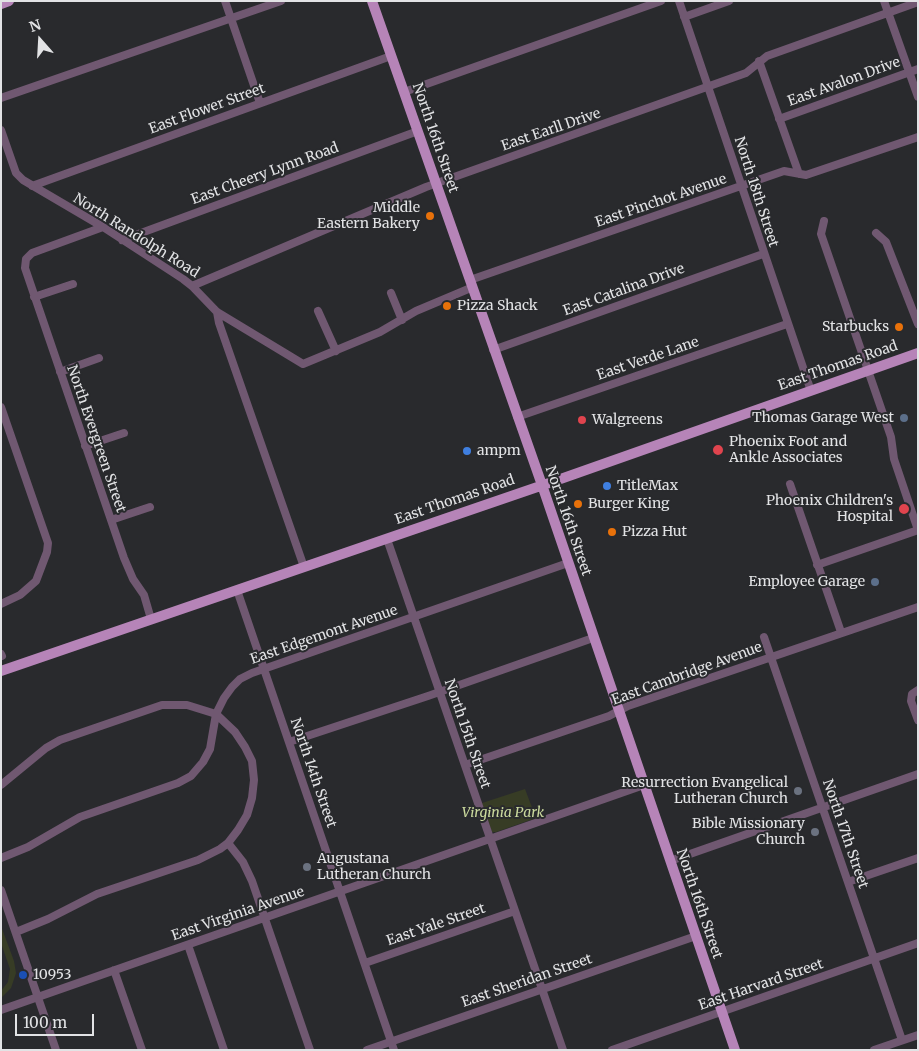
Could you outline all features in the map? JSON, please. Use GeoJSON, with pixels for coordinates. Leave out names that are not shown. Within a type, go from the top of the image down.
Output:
{"type":"FeatureCollection","features":[{"type":"Feature","properties":{"kind":"main road"},"geometry":{"type":"LineString","coordinates":[[1,4],[9,1]]}},
{"type":"Feature","properties":{"kind":"main road","name":"North 16th Street"},"geometry":{"type":"LineString","coordinates":[[375,2],[391,56],[542,485],[735,1050]]}},
{"type":"Feature","properties":{"kind":"main road","name":"East Thomas Road"},"geometry":{"type":"LineString","coordinates":[[1,671],[542,485],[918,353]]}},
{"type":"Feature","properties":{"kind":"street"},"geometry":{"type":"LineString","coordinates":[[225,1],[260,103]]}},
{"type":"Feature","properties":{"kind":"street"},"geometry":{"type":"LineString","coordinates":[[1,98],[281,1]]}},
{"type":"Feature","properties":{"kind":"street"},"geometry":{"type":"LineString","coordinates":[[404,92],[661,1]]}},
{"type":"Feature","properties":{"kind":"street","name":"North 18th Street"},"geometry":{"type":"LineString","coordinates":[[679,1],[763,254],[811,390]]}},
{"type":"Feature","properties":{"kind":"street"},"geometry":{"type":"LineString","coordinates":[[684,17],[729,1]]}},
{"type":"Feature","properties":{"kind":"street"},"geometry":{"type":"LineString","coordinates":[[884,1],[918,97]]}},
{"type":"Feature","properties":{"kind":"street","name":"East Earll Drive"},"geometry":{"type":"LineString","coordinates":[[192,286],[436,183],[746,73],[767,56],[918,2]]}},
{"type":"Feature","properties":{"kind":"street","name":"East Flower Street"},"geometry":{"type":"LineString","coordinates":[[32,186],[391,56]]}},
{"type":"Feature","properties":{"kind":"street"},"geometry":{"type":"LineString","coordinates":[[759,61],[799,174]]}},
{"type":"Feature","properties":{"kind":"street","name":"East Avalon Drive"},"geometry":{"type":"LineString","coordinates":[[779,119],[918,69]]}},
{"type":"Feature","properties":{"kind":"street","name":"North Randolph Road"},"geometry":{"type":"LineString","coordinates":[[1,130],[16,173],[32,186],[122,240],[192,286],[217,312],[303,364]]}},
{"type":"Feature","properties":{"kind":"street","name":"East Cheery Lynn Road"},"geometry":{"type":"LineString","coordinates":[[122,240],[418,131]]}},
{"type":"Feature","properties":{"kind":"street","name":"East Pinchot Avenue"},"geometry":{"type":"LineString","coordinates":[[303,364],[336,351],[402,320],[471,284],[784,171],[806,175],[918,137]]}},
{"type":"Feature","properties":{"kind":"street"},"geometry":{"type":"LineString","coordinates":[[79,214],[83,225],[79,236]]}},
{"type":"Feature","properties":{"kind":"street"},"geometry":{"type":"LineString","coordinates":[[818,565],[918,530],[897,470],[892,437],[821,234],[824,221]]}},
{"type":"Feature","properties":{"kind":"street"},"geometry":{"type":"LineString","coordinates":[[79,236],[102,227]]}},
{"type":"Feature","properties":{"kind":"street"},"geometry":{"type":"LineString","coordinates":[[876,233],[886,242],[918,324]]}},
{"type":"Feature","properties":{"kind":"street","name":"North Evergreen Street"},"geometry":{"type":"LineString","coordinates":[[79,236],[32,253],[25,263],[26,274],[127,566],[144,595],[152,620]]}},
{"type":"Feature","properties":{"kind":"street","name":"East Catalina Drive"},"geometry":{"type":"LineString","coordinates":[[493,350],[763,254]]}},
{"type":"Feature","properties":{"kind":"street"},"geometry":{"type":"LineString","coordinates":[[34,297],[74,284]]}},
{"type":"Feature","properties":{"kind":"street"},"geometry":{"type":"LineString","coordinates":[[391,293],[402,320]]}},
{"type":"Feature","properties":{"kind":"street"},"geometry":{"type":"LineString","coordinates":[[318,311],[336,351]]}},
{"type":"Feature","properties":{"kind":"street"},"geometry":{"type":"LineString","coordinates":[[217,312],[219,323],[304,567]]}},
{"type":"Feature","properties":{"kind":"street","name":"East Verde Lane"},"geometry":{"type":"LineString","coordinates":[[517,417],[787,324]]}},
{"type":"Feature","properties":{"kind":"street"},"geometry":{"type":"LineString","coordinates":[[60,372],[99,358]]}},
{"type":"Feature","properties":{"kind":"street"},"geometry":{"type":"LineString","coordinates":[[1,407],[48,543],[47,552],[36,581],[20,595],[1,604]]}},
{"type":"Feature","properties":{"kind":"street"},"geometry":{"type":"LineString","coordinates":[[86,446],[124,433]]}},
{"type":"Feature","properties":{"kind":"street"},"geometry":{"type":"LineString","coordinates":[[790,484],[841,632]]}},
{"type":"Feature","properties":{"kind":"street"},"geometry":{"type":"LineString","coordinates":[[111,520],[150,507]]}},
{"type":"Feature","properties":{"kind":"street","name":"North 15th Street"},"geometry":{"type":"LineString","coordinates":[[387,538],[563,1050]]}},
{"type":"Feature","properties":{"kind":"street","name":"East Edgemont Avenue"},"geometry":{"type":"LineString","coordinates":[[216,714],[224,698],[240,680],[264,668],[568,563]]}},
{"type":"Feature","properties":{"kind":"street","name":"North 14th Street"},"geometry":{"type":"LineString","coordinates":[[237,590],[394,1050]]}},
{"type":"Feature","properties":{"kind":"street","name":"East Cambridge Avenue"},"geometry":{"type":"LineString","coordinates":[[465,765],[841,632],[918,607]]}},
{"type":"Feature","properties":{"kind":"street","name":"North 17th Street"},"geometry":{"type":"LineString","coordinates":[[764,637],[902,1040]]}},
{"type":"Feature","properties":{"kind":"street"},"geometry":{"type":"LineString","coordinates":[[289,742],[593,638]]}},
{"type":"Feature","properties":{"kind":"street"},"geometry":{"type":"LineString","coordinates":[[915,692],[911,701],[918,720]]}},
{"type":"Feature","properties":{"kind":"street"},"geometry":{"type":"LineString","coordinates":[[1,785],[52,744],[154,707],[170,704],[187,705],[216,714],[234,732],[245,747],[252,761],[254,780],[247,815],[228,843],[198,860],[97,894],[42,922],[16,932]]}},
{"type":"Feature","properties":{"kind":"street"},"geometry":{"type":"LineString","coordinates":[[1,858],[28,847],[80,817],[178,783],[191,776],[203,762],[210,749],[216,714]]}},
{"type":"Feature","properties":{"kind":"street"},"geometry":{"type":"LineString","coordinates":[[670,861],[918,774]]}},
{"type":"Feature","properties":{"kind":"street","name":"East Virginia Avenue"},"geometry":{"type":"LineString","coordinates":[[1,1010],[644,785]]}},
{"type":"Feature","properties":{"kind":"street"},"geometry":{"type":"LineString","coordinates":[[228,843],[243,862],[248,872],[310,1050]]}},
{"type":"Feature","properties":{"kind":"street"},"geometry":{"type":"LineString","coordinates":[[848,882],[918,858]]}},
{"type":"Feature","properties":{"kind":"street"},"geometry":{"type":"LineString","coordinates":[[1,890],[56,1050]]}},
{"type":"Feature","properties":{"kind":"street","name":"East Yale Street"},"geometry":{"type":"LineString","coordinates":[[365,963],[515,911]]}},
{"type":"Feature","properties":{"kind":"street","name":"East Sheridan Street"},"geometry":{"type":"LineString","coordinates":[[367,1050],[696,936]]}},
{"type":"Feature","properties":{"kind":"street","name":"East Harvard Street"},"geometry":{"type":"LineString","coordinates":[[612,1050],[918,943]]}},
{"type":"Feature","properties":{"kind":"street"},"geometry":{"type":"LineString","coordinates":[[188,945],[224,1050]]}},
{"type":"Feature","properties":{"kind":"street"},"geometry":{"type":"LineString","coordinates":[[114,970],[142,1050]]}},
{"type":"Feature","properties":{"kind":"street","name":"East Virginia Avenue"},"geometry":{"type":"LineString","coordinates":[[1,1005],[28,996],[38,996]]}},
{"type":"Feature","properties":{"kind":"street"},"geometry":{"type":"LineString","coordinates":[[874,1050],[918,1034]]}},
{"type":"Feature","properties":{"kind":"green space","name":"Virginia Park"},"geometry":{"type":"Polygon","coordinates":[[[525,789],[536,818],[492,832],[482,803],[525,789]]]}},
{"type":"Feature","properties":{"kind":"green space"},"geometry":{"type":"Polygon","coordinates":[[[1,926],[14,961],[16,973],[11,988],[1,998],[1,991],[8,982],[10,969],[1,943],[1,926]]]}},
{"type":"Feature","properties":{"kind":"place","name":"Middle Eastern Bakery"},"geometry":{"type":"Point","coordinates":[430,216]}},
{"type":"Feature","properties":{"kind":"place","name":"Pizza Shack"},"geometry":{"type":"Point","coordinates":[447,306]}},
{"type":"Feature","properties":{"kind":"place","name":"Starbucks"},"geometry":{"type":"Point","coordinates":[899,327]}},
{"type":"Feature","properties":{"kind":"place","name":"Thomas Garage West"},"geometry":{"type":"Point","coordinates":[904,418]}},
{"type":"Feature","properties":{"kind":"place","name":"Walgreens"},"geometry":{"type":"Point","coordinates":[582,420]}},
{"type":"Feature","properties":{"kind":"place","name":"Phoenix Foot and Ankle Associates"},"geometry":{"type":"Point","coordinates":[718,450]}},
{"type":"Feature","properties":{"kind":"place","name":"ampm"},"geometry":{"type":"Point","coordinates":[467,451]}},
{"type":"Feature","properties":{"kind":"place","name":"TitleMax"},"geometry":{"type":"Point","coordinates":[607,486]}},
{"type":"Feature","properties":{"kind":"place","name":"Burger King"},"geometry":{"type":"Point","coordinates":[578,504]}},
{"type":"Feature","properties":{"kind":"place","name":"Phoenix Children's Hospital"},"geometry":{"type":"Point","coordinates":[904,509]}},
{"type":"Feature","properties":{"kind":"place","name":"Pizza Hut"},"geometry":{"type":"Point","coordinates":[612,532]}},
{"type":"Feature","properties":{"kind":"place","name":"Employee Garage"},"geometry":{"type":"Point","coordinates":[875,582]}},
{"type":"Feature","properties":{"kind":"place","name":"Resurrection Evangelical Lutheran Church"},"geometry":{"type":"Point","coordinates":[798,791]}},
{"type":"Feature","properties":{"kind":"place","name":"Bible Missionary Church"},"geometry":{"type":"Point","coordinates":[815,832]}},
{"type":"Feature","properties":{"kind":"place","name":"Augustana Lutheran Church"},"geometry":{"type":"Point","coordinates":[307,867]}},
{"type":"Feature","properties":{"kind":"place","name":"10953"},"geometry":{"type":"Point","coordinates":[23,975]}}]}
